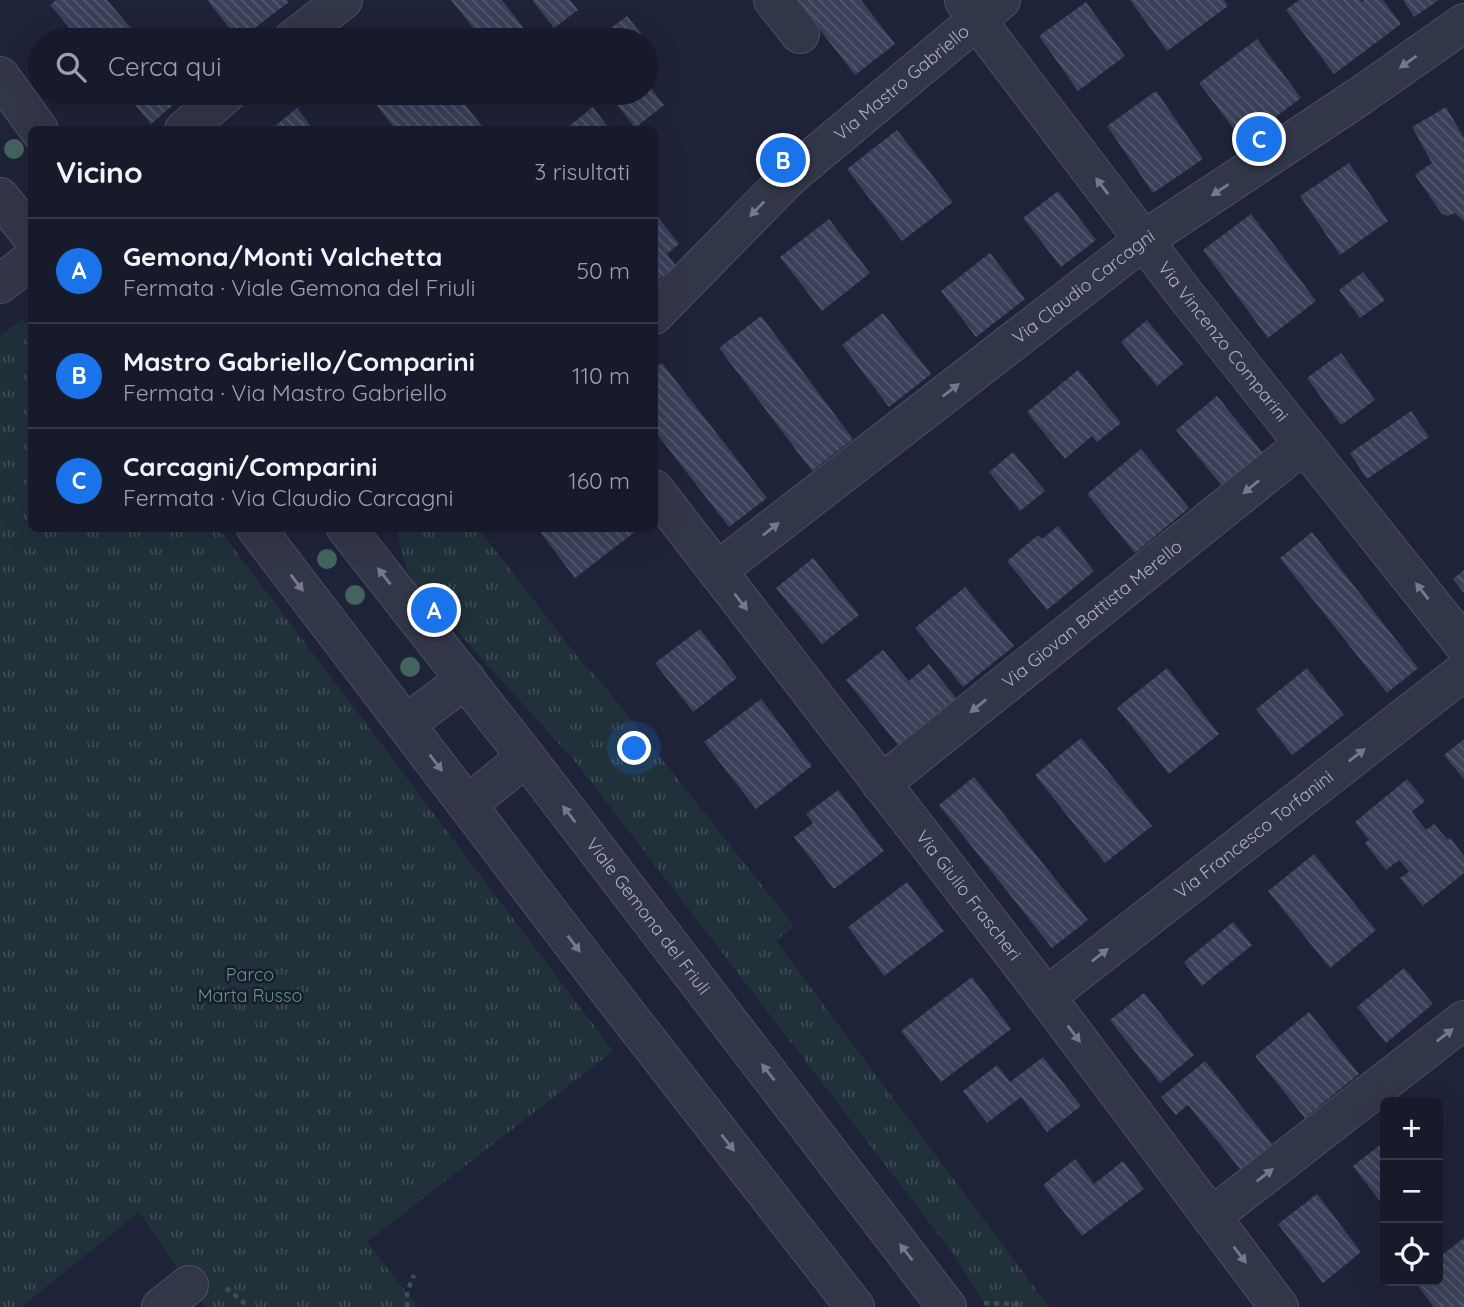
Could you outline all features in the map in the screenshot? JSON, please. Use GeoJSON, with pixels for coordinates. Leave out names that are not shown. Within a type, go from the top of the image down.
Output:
{"type":"FeatureCollection","features":[{"type":"Feature","properties":{"kind":"street"},"geometry":{"type":"LineString","coordinates":[[307,28],[343,0]]}},
{"type":"Feature","properties":{"kind":"street"},"geometry":{"type":"LineString","coordinates":[[774,0],[800,34]]}},
{"type":"Feature","properties":{"kind":"street","name":"Via Vincenzo Comparini"},"geometry":{"type":"LineString","coordinates":[[981,7],[1144,240],[1464,645]]}},
{"type":"Feature","properties":{"kind":"street","name":"Via Mastro Gabriello"},"geometry":{"type":"LineString","coordinates":[[658,311],[788,178],[981,7]]}},
{"type":"Feature","properties":{"kind":"street","name":"Via Claudio Carcagni"},"geometry":{"type":"LineString","coordinates":[[717,571],[1144,240],[1464,23]]}},
{"type":"Feature","properties":{"kind":"street"},"geometry":{"type":"LineString","coordinates":[[0,76],[36,126]]}},
{"type":"Feature","properties":{"kind":"street"},"geometry":{"type":"LineString","coordinates":[[189,126],[213,105]]}},
{"type":"Feature","properties":{"kind":"street"},"geometry":{"type":"LineString","coordinates":[[0,197],[28,232]]}},
{"type":"Feature","properties":{"kind":"street"},"geometry":{"type":"LineString","coordinates":[[0,284],[28,262]]}},
{"type":"Feature","properties":{"kind":"street","name":"Via Giovan Battista Merello"},"geometry":{"type":"LineString","coordinates":[[881,784],[1304,444]]}},
{"type":"Feature","properties":{"kind":"street","name":"Via Giulio Frascheri"},"geometry":{"type":"LineString","coordinates":[[658,494],[1046,997],[1279,1307]]}},
{"type":"Feature","properties":{"kind":"street"},"geometry":{"type":"LineString","coordinates":[[259,532],[855,1307]]}},
{"type":"Feature","properties":{"kind":"street","name":"Viale Gemona del Friuli"},"geometry":{"type":"LineString","coordinates":[[349,532],[466,679],[947,1307]]}},
{"type":"Feature","properties":{"kind":"street","name":"Via Francesco Torfanini"},"geometry":{"type":"LineString","coordinates":[[1046,997],[1464,671]]}},
{"type":"Feature","properties":{"kind":"street"},"geometry":{"type":"LineString","coordinates":[[406,724],[466,679]]}},
{"type":"Feature","properties":{"kind":"street"},"geometry":{"type":"LineString","coordinates":[[467,805],[526,757]]}},
{"type":"Feature","properties":{"kind":"street"},"geometry":{"type":"LineString","coordinates":[[1211,1217],[1464,1020]]}},
{"type":"Feature","properties":{"kind":"path"},"geometry":{"type":"LineString","coordinates":[[407,1307],[407,1292],[414,1275]]}},
{"type":"Feature","properties":{"kind":"path"},"geometry":{"type":"LineString","coordinates":[[984,1303],[1019,1304],[1021,1307]]}},
{"type":"Feature","properties":{"kind":"green space","name":"Parco Marta Russo"},"geometry":{"type":"Polygon","coordinates":[[[22,320],[28,323],[28,532],[221,532],[613,1051],[367,1242],[418,1307],[205,1307],[139,1212],[21,1307],[0,1307],[0,336],[22,320]]]}},
{"type":"Feature","properties":{"kind":"green space"},"geometry":{"type":"Polygon","coordinates":[[[398,532],[481,532],[583,664],[602,683],[794,926],[776,941],[1049,1307],[987,1307],[952,1252],[578,765],[414,583],[403,559],[398,532]]]}},
{"type":"Feature","properties":{"kind":"building"},"geometry":{"type":"Polygon","coordinates":[[[56,0],[107,0],[131,28],[70,28],[50,5],[56,0]]]}},
{"type":"Feature","properties":{"kind":"building"},"geometry":{"type":"Polygon","coordinates":[[[207,0],[289,2],[255,28],[229,28],[207,0]]]}},
{"type":"Feature","properties":{"kind":"building"},"geometry":{"type":"Polygon","coordinates":[[[451,0],[502,0],[524,28],[473,28],[451,0]]]}},
{"type":"Feature","properties":{"kind":"building"},"geometry":{"type":"Polygon","coordinates":[[[532,0],[570,0],[578,10],[554,28],[532,0]]]}},
{"type":"Feature","properties":{"kind":"building"},"geometry":{"type":"Polygon","coordinates":[[[797,0],[861,0],[895,44],[855,75],[797,0]]]}},
{"type":"Feature","properties":{"kind":"building"},"geometry":{"type":"Polygon","coordinates":[[[1130,0],[1224,0],[1228,6],[1167,51],[1130,0]]]}},
{"type":"Feature","properties":{"kind":"building"},"geometry":{"type":"Polygon","coordinates":[[[1299,0],[1383,0],[1401,24],[1334,74],[1286,10],[1299,0]]]}},
{"type":"Feature","properties":{"kind":"building"},"geometry":{"type":"Polygon","coordinates":[[[1403,0],[1439,0],[1414,17],[1403,0]]]}},
{"type":"Feature","properties":{"kind":"building"},"geometry":{"type":"Polygon","coordinates":[[[1086,2],[1125,56],[1078,91],[1039,36],[1086,2]]]}},
{"type":"Feature","properties":{"kind":"building"},"geometry":{"type":"Polygon","coordinates":[[[627,16],[636,28],[611,28],[627,16]]]}},
{"type":"Feature","properties":{"kind":"building"},"geometry":{"type":"Polygon","coordinates":[[[1257,39],[1301,98],[1243,141],[1199,83],[1257,39]]]}},
{"type":"Feature","properties":{"kind":"building"},"geometry":{"type":"Polygon","coordinates":[[[1156,91],[1203,159],[1153,193],[1107,126],[1156,91]]]}},
{"type":"Feature","properties":{"kind":"building"},"geometry":{"type":"Polygon","coordinates":[[[658,97],[664,105],[638,126],[633,126],[617,105],[658,105],[658,97]]]}},
{"type":"Feature","properties":{"kind":"building"},"geometry":{"type":"Polygon","coordinates":[[[135,105],[173,105],[151,124],[135,105]]]}},
{"type":"Feature","properties":{"kind":"building"},"geometry":{"type":"Polygon","coordinates":[[[376,105],[465,105],[482,126],[393,126],[376,105]]]}},
{"type":"Feature","properties":{"kind":"building"},"geometry":{"type":"Polygon","coordinates":[[[593,107],[607,126],[569,126],[593,107]]]}},
{"type":"Feature","properties":{"kind":"building"},"geometry":{"type":"Polygon","coordinates":[[[1446,107],[1464,138],[1464,221],[1455,213],[1448,216],[1442,214],[1415,175],[1432,163],[1412,127],[1446,107]]]}},
{"type":"Feature","properties":{"kind":"building"},"geometry":{"type":"Polygon","coordinates":[[[297,108],[311,126],[275,126],[297,108]]]}},
{"type":"Feature","properties":{"kind":"building"},"geometry":{"type":"Polygon","coordinates":[[[897,130],[953,202],[902,241],[847,169],[897,130]]]}},
{"type":"Feature","properties":{"kind":"building"},"geometry":{"type":"Polygon","coordinates":[[[1349,163],[1388,221],[1340,255],[1300,196],[1349,163]]]}},
{"type":"Feature","properties":{"kind":"building"},"geometry":{"type":"Polygon","coordinates":[[[1058,191],[1096,240],[1061,267],[1023,218],[1058,191]]]}},
{"type":"Feature","properties":{"kind":"building"},"geometry":{"type":"Polygon","coordinates":[[[1251,214],[1316,301],[1268,338],[1203,250],[1251,214]]]}},
{"type":"Feature","properties":{"kind":"building"},"geometry":{"type":"Polygon","coordinates":[[[658,217],[679,244],[667,254],[676,266],[658,280],[658,217]]]}},
{"type":"Feature","properties":{"kind":"building"},"geometry":{"type":"Polygon","coordinates":[[[829,219],[870,273],[822,311],[780,257],[829,219]]]}},
{"type":"Feature","properties":{"kind":"building"},"geometry":{"type":"Polygon","coordinates":[[[990,253],[1025,299],[976,337],[941,291],[990,253]]]}},
{"type":"Feature","properties":{"kind":"building"},"geometry":{"type":"Polygon","coordinates":[[[1363,272],[1385,300],[1360,318],[1339,290],[1363,272]]]}},
{"type":"Feature","properties":{"kind":"building"},"geometry":{"type":"Polygon","coordinates":[[[883,313],[931,374],[889,407],[842,345],[883,313]]]}},
{"type":"Feature","properties":{"kind":"building"},"geometry":{"type":"Polygon","coordinates":[[[761,316],[853,439],[812,471],[719,348],[761,316]]]}},
{"type":"Feature","properties":{"kind":"building"},"geometry":{"type":"Polygon","coordinates":[[[1147,320],[1183,364],[1157,386],[1121,342],[1147,320]]]}},
{"type":"Feature","properties":{"kind":"building"},"geometry":{"type":"Polygon","coordinates":[[[1341,353],[1375,400],[1341,425],[1307,378],[1341,353]]]}},
{"type":"Feature","properties":{"kind":"building"},"geometry":{"type":"Polygon","coordinates":[[[662,363],[767,498],[729,527],[658,435],[658,366],[662,363]]]}},
{"type":"Feature","properties":{"kind":"building"},"geometry":{"type":"Polygon","coordinates":[[[1078,370],[1121,423],[1097,442],[1092,436],[1065,459],[1027,412],[1078,370]]]}},
{"type":"Feature","properties":{"kind":"building"},"geometry":{"type":"Polygon","coordinates":[[[1217,396],[1267,458],[1226,491],[1176,430],[1217,396]]]}},
{"type":"Feature","properties":{"kind":"building"},"geometry":{"type":"Polygon","coordinates":[[[1411,411],[1429,437],[1367,479],[1350,453],[1411,411]]]}},
{"type":"Feature","properties":{"kind":"building"},"geometry":{"type":"Polygon","coordinates":[[[1141,449],[1189,508],[1135,553],[1087,494],[1141,449]]]}},
{"type":"Feature","properties":{"kind":"building"},"geometry":{"type":"Polygon","coordinates":[[[1013,452],[1045,491],[1020,511],[989,472],[1013,452]]]}},
{"type":"Feature","properties":{"kind":"building"},"geometry":{"type":"Polygon","coordinates":[[[1058,526],[1094,571],[1047,610],[1007,561],[1038,535],[1042,539],[1058,526]]]}},
{"type":"Feature","properties":{"kind":"building"},"geometry":{"type":"Polygon","coordinates":[[[540,532],[635,532],[575,578],[540,532]]]}},
{"type":"Feature","properties":{"kind":"building"},"geometry":{"type":"Polygon","coordinates":[[[1312,532],[1418,668],[1387,693],[1280,558],[1312,532]]]}},
{"type":"Feature","properties":{"kind":"building"},"geometry":{"type":"Polygon","coordinates":[[[813,558],[859,615],[822,644],[776,588],[813,558]]]}},
{"type":"Feature","properties":{"kind":"building"},"geometry":{"type":"Polygon","coordinates":[[[1464,570],[1464,593],[1453,579],[1464,570]]]}},
{"type":"Feature","properties":{"kind":"building"},"geometry":{"type":"Polygon","coordinates":[[[965,587],[1014,646],[963,687],[915,628],[965,587]]]}},
{"type":"Feature","properties":{"kind":"building"},"geometry":{"type":"Polygon","coordinates":[[[700,629],[737,678],[693,712],[655,663],[700,629]]]}},
{"type":"Feature","properties":{"kind":"building"},"geometry":{"type":"Polygon","coordinates":[[[883,650],[909,681],[929,664],[956,698],[898,745],[846,680],[883,650]]]}},
{"type":"Feature","properties":{"kind":"building"},"geometry":{"type":"Polygon","coordinates":[[[1167,668],[1219,734],[1169,774],[1117,708],[1167,668]]]}},
{"type":"Feature","properties":{"kind":"building"},"geometry":{"type":"Polygon","coordinates":[[[1307,668],[1344,715],[1292,755],[1256,709],[1307,668]]]}},
{"type":"Feature","properties":{"kind":"building"},"geometry":{"type":"Polygon","coordinates":[[[761,699],[812,766],[756,809],[704,742],[761,699]]]}},
{"type":"Feature","properties":{"kind":"building"},"geometry":{"type":"Polygon","coordinates":[[[1081,738],[1152,826],[1105,863],[1035,775],[1081,738]]]}},
{"type":"Feature","properties":{"kind":"building"},"geometry":{"type":"Polygon","coordinates":[[[1464,739],[1464,779],[1444,755],[1464,739]]]}},
{"type":"Feature","properties":{"kind":"building"},"geometry":{"type":"Polygon","coordinates":[[[974,777],[1088,920],[1052,948],[939,805],[974,777]]]}},
{"type":"Feature","properties":{"kind":"building"},"geometry":{"type":"Polygon","coordinates":[[[1407,779],[1425,801],[1412,812],[1426,830],[1434,824],[1464,856],[1464,873],[1423,906],[1400,878],[1409,872],[1399,860],[1386,870],[1365,843],[1369,840],[1355,822],[1407,779]]]}},
{"type":"Feature","properties":{"kind":"building"},"geometry":{"type":"Polygon","coordinates":[[[838,790],[884,851],[834,889],[794,837],[813,823],[806,814],[838,790]]]}},
{"type":"Feature","properties":{"kind":"building"},"geometry":{"type":"Polygon","coordinates":[[[1314,854],[1376,930],[1330,968],[1268,891],[1314,854]]]}},
{"type":"Feature","properties":{"kind":"building"},"geometry":{"type":"Polygon","coordinates":[[[907,882],[944,931],[884,976],[848,927],[907,882]]]}},
{"type":"Feature","properties":{"kind":"building"},"geometry":{"type":"Polygon","coordinates":[[[1233,922],[1252,945],[1202,986],[1184,962],[1233,922]]]}},
{"type":"Feature","properties":{"kind":"building"},"geometry":{"type":"Polygon","coordinates":[[[1404,968],[1433,1004],[1386,1043],[1357,1007],[1404,968]]]}},
{"type":"Feature","properties":{"kind":"building"},"geometry":{"type":"Polygon","coordinates":[[[972,977],[1011,1029],[941,1082],[901,1031],[972,977]]]}},
{"type":"Feature","properties":{"kind":"building"},"geometry":{"type":"Polygon","coordinates":[[[1144,993],[1194,1055],[1160,1083],[1110,1020],[1144,993]]]}},
{"type":"Feature","properties":{"kind":"building"},"geometry":{"type":"Polygon","coordinates":[[[1309,1012],[1359,1074],[1305,1118],[1255,1056],[1309,1012]]]}},
{"type":"Feature","properties":{"kind":"building"},"geometry":{"type":"Polygon","coordinates":[[[1043,1057],[1081,1106],[1047,1132],[1021,1097],[987,1123],[963,1091],[997,1065],[1010,1082],[1043,1057]]]}},
{"type":"Feature","properties":{"kind":"building"},"geometry":{"type":"Polygon","coordinates":[[[1205,1061],[1272,1144],[1241,1170],[1188,1105],[1176,1115],[1161,1097],[1205,1061]]]}},
{"type":"Feature","properties":{"kind":"building"},"geometry":{"type":"Polygon","coordinates":[[[1380,1145],[1380,1201],[1353,1166],[1380,1145]]]}},
{"type":"Feature","properties":{"kind":"building"},"geometry":{"type":"Polygon","coordinates":[[[1075,1159],[1094,1184],[1123,1161],[1144,1189],[1082,1236],[1043,1185],[1075,1159]]]}},
{"type":"Feature","properties":{"kind":"building"},"geometry":{"type":"Polygon","coordinates":[[[1317,1194],[1361,1252],[1323,1283],[1278,1224],[1317,1194]]]}},
{"type":"Feature","properties":{"kind":"building"},"geometry":{"type":"Polygon","coordinates":[[[1464,1238],[1464,1307],[1434,1307],[1418,1286],[1443,1286],[1443,1254],[1464,1238]]]}},
{"type":"Feature","properties":{"kind":"place","name":"Carcagni/Comparini"},"geometry":{"type":"Point","coordinates":[1259,139]}},
{"type":"Feature","properties":{"kind":"place","name":"Mastro Gabriello/Comparini"},"geometry":{"type":"Point","coordinates":[783,160]}},
{"type":"Feature","properties":{"kind":"place","name":"Gemona/Monti Valchetta"},"geometry":{"type":"Point","coordinates":[434,610]}}]}
